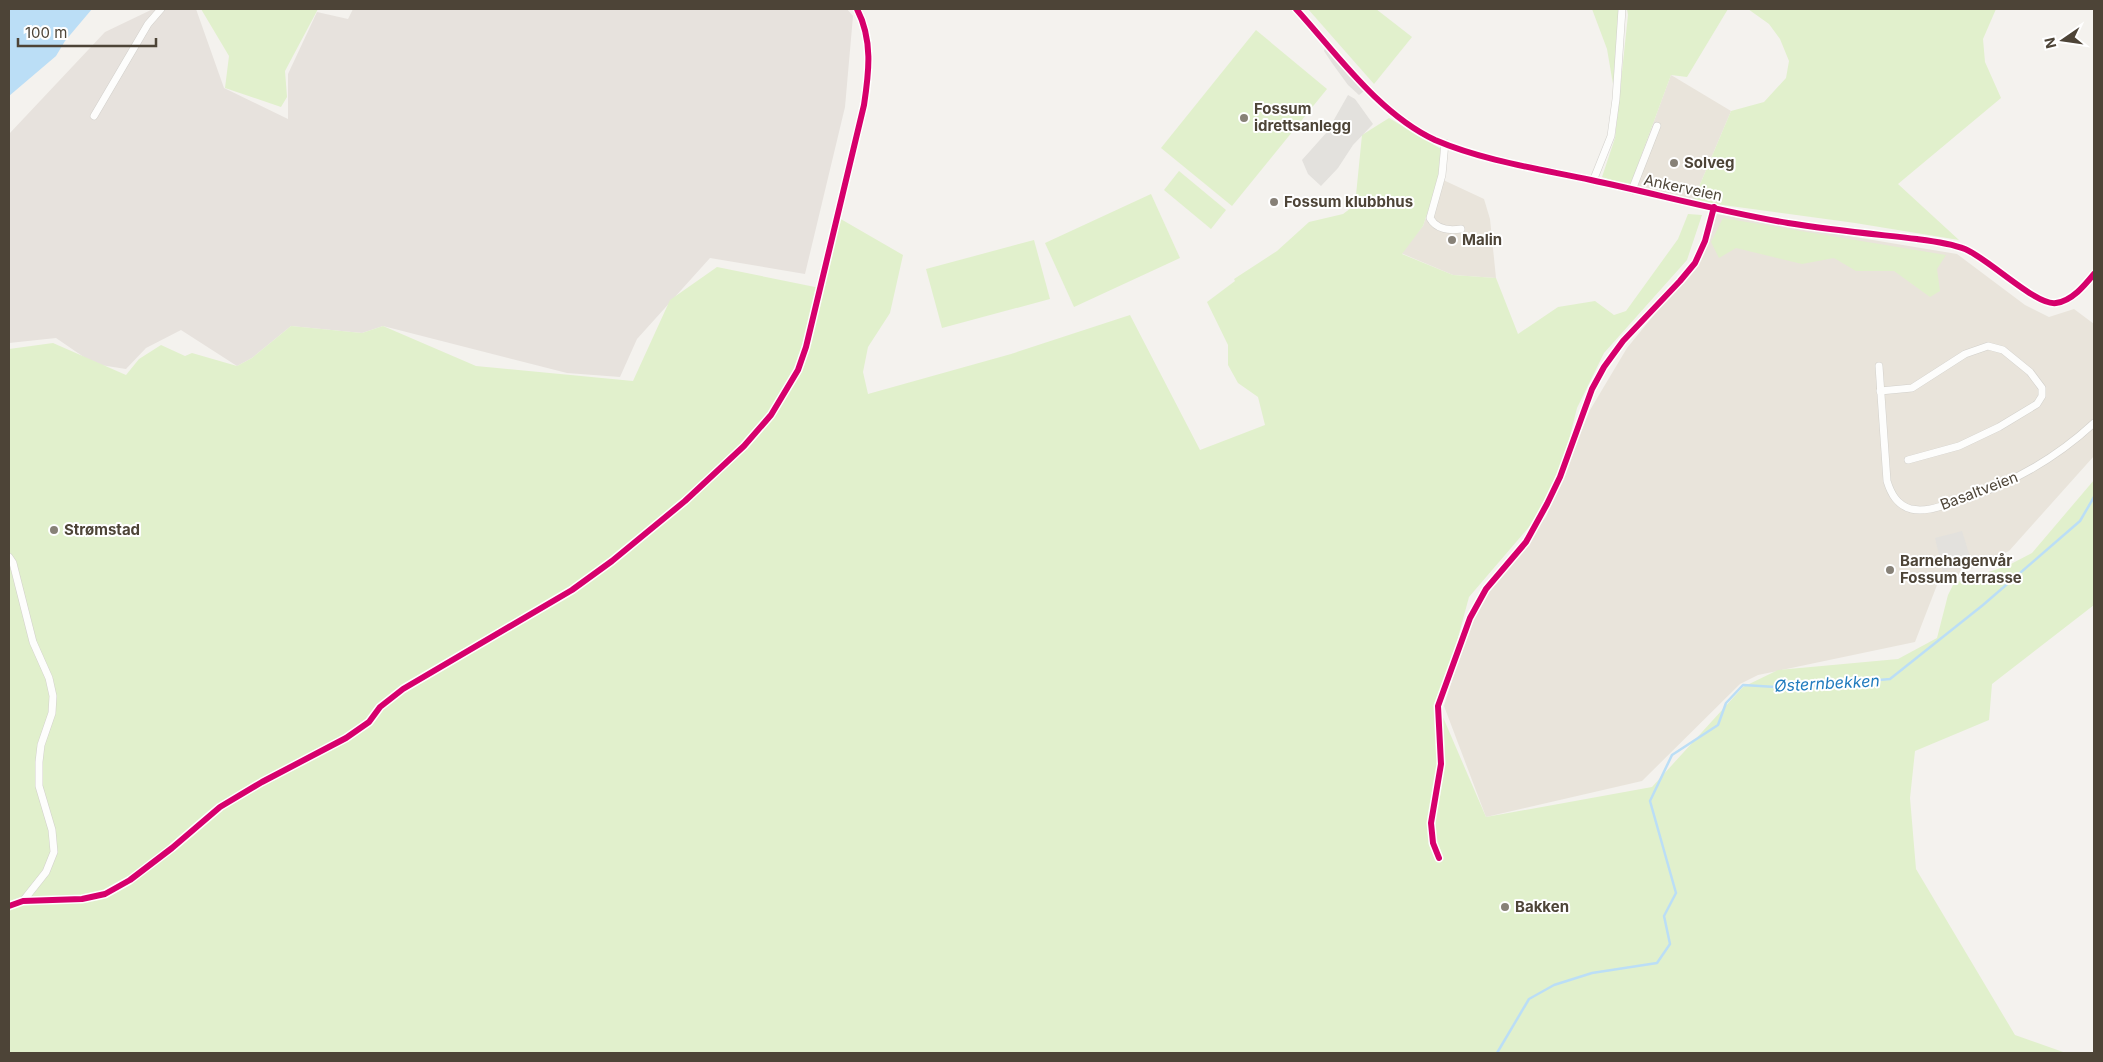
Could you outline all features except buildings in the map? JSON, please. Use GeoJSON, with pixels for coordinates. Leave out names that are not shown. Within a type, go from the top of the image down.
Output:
{"type":"FeatureCollection","features":[{"type":"Feature","properties":{"kind":"street"},"geometry":{"type":"LineString","coordinates":[[94,116],[148,24],[161,9]]}},
{"type":"Feature","properties":{"kind":"street"},"geometry":{"type":"LineString","coordinates":[[9,906],[23,900],[82,899],[105,894],[130,880],[220,807],[262,782],[346,738],[369,722],[380,706],[402,688],[565,594],[596,573],[685,501],[744,446],[771,415],[798,370],[806,347],[864,105],[869,70],[868,42],[857,9]]}},
{"type":"Feature","properties":{"kind":"street","name":"Ankerveien"},"geometry":{"type":"LineString","coordinates":[[1296,9],[1385,106],[1417,130],[1468,152],[1632,190],[1788,223],[1955,246],[1980,257],[2036,298],[2049,303],[2059,303],[2069,298],[2094,274]]}},
{"type":"Feature","properties":{"kind":"street"},"geometry":{"type":"LineString","coordinates":[[1593,181],[1610,136],[1616,99],[1622,9]]}},
{"type":"Feature","properties":{"kind":"street"},"geometry":{"type":"LineString","coordinates":[[1632,190],[1657,126]]}},
{"type":"Feature","properties":{"kind":"street"},"geometry":{"type":"LineString","coordinates":[[1445,143],[1442,175],[1430,218],[1433,224],[1439,227],[1453,231],[1461,229]]}},
{"type":"Feature","properties":{"kind":"street"},"geometry":{"type":"LineString","coordinates":[[1439,858],[1433,843],[1431,822],[1440,764],[1438,706],[1470,618],[1486,589],[1526,542],[1547,504],[1560,477],[1592,389],[1604,366],[1623,341],[1695,263],[1705,241],[1714,207]]}},
{"type":"Feature","properties":{"kind":"street"},"geometry":{"type":"LineString","coordinates":[[1880,391],[1912,388],[1965,354],[1988,346],[2003,350],[2030,372],[2042,388],[2042,396],[2037,404],[1999,428],[1959,446],[1908,460]]}},
{"type":"Feature","properties":{"kind":"street","name":"Basaltveien"},"geometry":{"type":"LineString","coordinates":[[1879,366],[1888,487],[1894,498],[1901,504],[1917,510],[1929,509],[1961,500],[2017,478],[2048,459],[2094,423]]}},
{"type":"Feature","properties":{"kind":"street"},"geometry":{"type":"LineString","coordinates":[[9,557],[13,563],[33,642],[49,678],[53,696],[52,713],[41,745],[39,786],[52,830],[54,852],[46,872],[23,900]]}},
{"type":"Feature","properties":{"kind":"shaded area"},"geometry":{"type":"Polygon","coordinates":[[[153,9],[196,9],[224,88],[288,119],[288,74],[317,12],[348,19],[353,9],[847,9],[853,16],[845,107],[805,274],[710,258],[637,339],[620,377],[567,373],[383,326],[362,333],[291,326],[252,358],[237,366],[181,330],[146,348],[126,369],[94,364],[56,338],[9,343],[9,134],[105,32],[153,9]]]}},
{"type":"Feature","properties":{"kind":"shaded area"},"geometry":{"type":"Polygon","coordinates":[[[1325,48],[1364,91],[1359,95],[1348,85],[1324,51],[1325,48]]]}},
{"type":"Feature","properties":{"kind":"shaded area"},"geometry":{"type":"Polygon","coordinates":[[[1671,75],[1731,111],[1693,201],[1630,186],[1671,75]]]}},
{"type":"Feature","properties":{"kind":"shaded area"},"geometry":{"type":"Polygon","coordinates":[[[1348,95],[1355,99],[1373,124],[1353,145],[1338,168],[1321,186],[1308,174],[1302,160],[1327,132],[1348,95]]]}},
{"type":"Feature","properties":{"kind":"shaded area","name":"Malin"},"geometry":{"type":"Polygon","coordinates":[[[1439,178],[1484,199],[1490,219],[1496,278],[1453,275],[1401,253],[1423,226],[1439,178]]]}},
{"type":"Feature","properties":{"kind":"shaded area"},"geometry":{"type":"Polygon","coordinates":[[[1716,214],[1957,254],[2025,305],[2049,317],[2074,309],[2094,324],[2094,456],[2009,551],[1937,585],[1915,642],[1758,675],[1740,684],[1642,781],[1486,817],[1444,706],[1477,601],[1546,517],[1590,410],[1627,348],[1694,266],[1716,214]]]}},
{"type":"Feature","properties":{"kind":"shaded area"},"geometry":{"type":"Polygon","coordinates":[[[1962,531],[1971,560],[1943,572],[1935,538],[1962,531]]]}},
{"type":"Feature","properties":{"kind":"green space"},"geometry":{"type":"Polygon","coordinates":[[[201,9],[318,9],[285,71],[287,97],[281,107],[225,88],[229,56],[201,9]]]}},
{"type":"Feature","properties":{"kind":"green space"},"geometry":{"type":"Polygon","coordinates":[[[1308,9],[1376,9],[1412,37],[1374,84],[1308,9]]]}},
{"type":"Feature","properties":{"kind":"green space"},"geometry":{"type":"Polygon","coordinates":[[[1592,9],[1618,9],[1614,90],[1607,49],[1592,9]]]}},
{"type":"Feature","properties":{"kind":"green space"},"geometry":{"type":"Polygon","coordinates":[[[1627,9],[1728,9],[1687,77],[1671,75],[1630,186],[1602,177],[1615,138],[1628,15],[1627,9]]]}},
{"type":"Feature","properties":{"kind":"green space"},"geometry":{"type":"Polygon","coordinates":[[[1748,9],[1996,9],[1983,39],[1985,62],[2001,98],[1898,184],[1959,240],[1855,223],[1693,201],[1731,111],[1764,102],[1786,78],[1789,61],[1780,39],[1769,24],[1748,9]]]}},
{"type":"Feature","properties":{"kind":"green space","name":"Fossum idrettsanlegg"},"geometry":{"type":"Polygon","coordinates":[[[1256,30],[1327,89],[1232,206],[1161,148],[1256,30]]]}},
{"type":"Feature","properties":{"kind":"green space"},"geometry":{"type":"Polygon","coordinates":[[[1389,118],[1441,149],[1439,178],[1423,226],[1402,254],[1453,275],[1496,278],[1518,334],[1558,307],[1595,301],[1614,315],[1626,311],[1678,239],[1688,214],[1702,215],[1687,260],[1604,353],[1577,408],[1563,464],[1541,513],[1469,597],[1439,708],[1486,817],[1652,787],[1743,687],[1778,670],[1898,659],[1937,638],[1948,595],[1954,583],[2007,566],[2032,553],[2094,480],[2094,605],[1992,684],[1989,720],[1915,751],[1910,798],[1916,869],[2015,1035],[2066,1053],[9,1053],[9,349],[53,343],[126,375],[139,359],[161,345],[185,356],[192,353],[237,366],[252,358],[291,326],[362,333],[383,326],[476,366],[633,381],[670,300],[717,267],[820,288],[839,218],[903,255],[890,313],[868,347],[863,372],[868,394],[1011,354],[1130,315],[1200,450],[1265,425],[1258,397],[1238,383],[1228,365],[1228,345],[1207,302],[1235,281],[1234,279],[1277,251],[1309,222],[1343,214],[1355,205],[1362,135],[1389,118]]]}},
{"type":"Feature","properties":{"kind":"green space"},"geometry":{"type":"Polygon","coordinates":[[[1179,171],[1226,210],[1211,229],[1164,190],[1179,171]]]}},
{"type":"Feature","properties":{"kind":"green space"},"geometry":{"type":"Polygon","coordinates":[[[1151,194],[1180,258],[1074,307],[1045,243],[1151,194]]]}},
{"type":"Feature","properties":{"kind":"green space"},"geometry":{"type":"Polygon","coordinates":[[[1723,218],[1946,255],[1937,269],[1940,291],[1930,297],[1894,271],[1856,271],[1834,258],[1802,264],[1736,248],[1719,258],[1711,242],[1723,218]]]}},
{"type":"Feature","properties":{"kind":"green space"},"geometry":{"type":"Polygon","coordinates":[[[1034,240],[1050,299],[942,328],[926,269],[1034,240]]]}},
{"type":"Feature","properties":{"kind":"water"},"geometry":{"type":"Polygon","coordinates":[[[9,9],[92,9],[65,41],[56,56],[9,96],[9,9]]]}},
{"type":"Feature","properties":{"kind":"waterway","name":"Østernbekken"},"geometry":{"type":"LineString","coordinates":[[1497,1053],[1529,999],[1554,985],[1592,973],[1657,963],[1670,944],[1664,916],[1676,893],[1650,801],[1672,755],[1718,725],[1726,703],[1743,685],[1792,688],[1890,679],[1983,605],[2080,521],[2094,497]]}},
{"type":"Feature","properties":{"kind":"cycle path"},"geometry":{"type":"LineString","coordinates":[[9,906],[23,901],[82,899],[105,894],[130,880],[172,848],[220,807],[262,782],[346,738],[369,722],[380,707],[403,689],[572,590],[612,561],[685,501],[744,446],[771,415],[798,370],[806,347],[864,105],[868,68],[868,44],[866,32],[857,9]]}},
{"type":"Feature","properties":{"kind":"cycle path"},"geometry":{"type":"LineString","coordinates":[[1296,9],[1360,82],[1395,115],[1435,140],[1473,154],[1763,219],[1953,245],[1975,254],[2025,290],[2047,302],[2062,302],[2078,292],[2094,274]]}},
{"type":"Feature","properties":{"kind":"cycle path"},"geometry":{"type":"LineString","coordinates":[[1439,858],[1433,843],[1431,823],[1441,764],[1438,706],[1470,618],[1486,589],[1526,542],[1547,504],[1560,477],[1592,389],[1604,367],[1623,341],[1695,263],[1705,241],[1714,207]]}},
{"type":"Feature","properties":{"kind":"place","name":"Fossum idrettsanlegg"},"geometry":{"type":"Point","coordinates":[1244,118]}},
{"type":"Feature","properties":{"kind":"place","name":"Solveg"},"geometry":{"type":"Point","coordinates":[1674,163]}},
{"type":"Feature","properties":{"kind":"place","name":"Fossum klubbhus"},"geometry":{"type":"Point","coordinates":[1274,202]}},
{"type":"Feature","properties":{"kind":"place","name":"Malin"},"geometry":{"type":"Point","coordinates":[1452,240]}},
{"type":"Feature","properties":{"kind":"place","name":"Strømstad"},"geometry":{"type":"Point","coordinates":[54,530]}},
{"type":"Feature","properties":{"kind":"place","name":"Barnehagenvår Fossum terrasse"},"geometry":{"type":"Point","coordinates":[1890,570]}},
{"type":"Feature","properties":{"kind":"place","name":"Bakken"},"geometry":{"type":"Point","coordinates":[1505,907]}}]}
